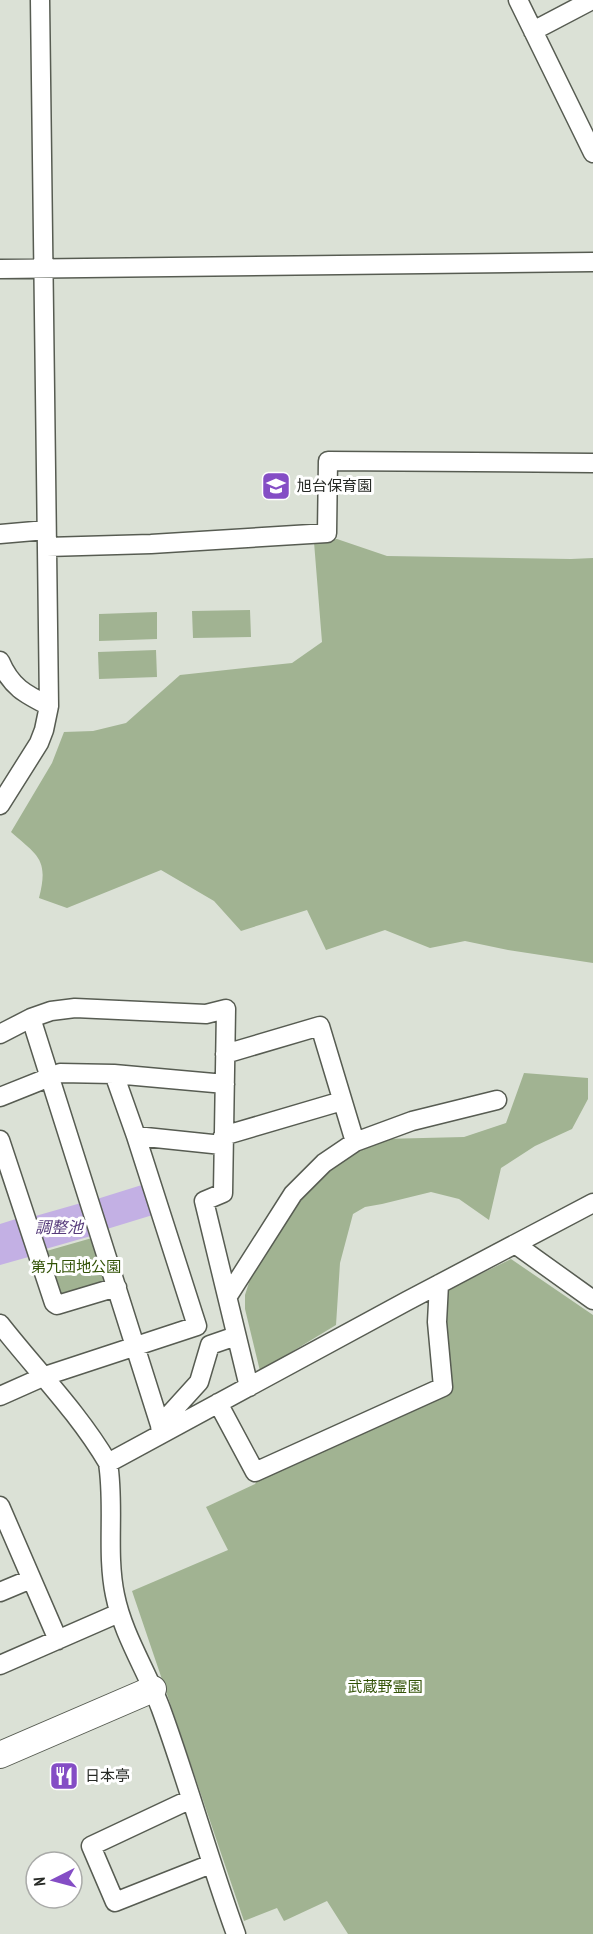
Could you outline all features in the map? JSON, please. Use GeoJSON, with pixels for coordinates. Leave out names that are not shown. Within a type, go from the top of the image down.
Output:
{"type":"FeatureCollection","features":[{"type":"Feature","properties":{"kind":"street"},"geometry":{"type":"LineString","coordinates":[[0,804],[39,743],[49,706],[40,0]]}},
{"type":"Feature","properties":{"kind":"street"},"geometry":{"type":"LineString","coordinates":[[518,0],[593,153]]}},
{"type":"Feature","properties":{"kind":"street"},"geometry":{"type":"LineString","coordinates":[[533,31],[592,0]]}},
{"type":"Feature","properties":{"kind":"street"},"geometry":{"type":"LineString","coordinates":[[0,269],[593,262]]}},
{"type":"Feature","properties":{"kind":"street"},"geometry":{"type":"LineString","coordinates":[[0,534],[163,544],[327,533],[328,461],[593,463]]}},
{"type":"Feature","properties":{"kind":"street"},"geometry":{"type":"LineString","coordinates":[[0,661],[7,677],[24,694],[49,706]]}},
{"type":"Feature","properties":{"kind":"street"},"geometry":{"type":"LineString","coordinates":[[0,1034],[31,1018],[51,1011],[75,1008],[198,1014],[226,1009],[223,1193],[204,1201],[249,1387]]}},
{"type":"Feature","properties":{"kind":"street"},"geometry":{"type":"LineString","coordinates":[[31,1018],[161,1429]]}},
{"type":"Feature","properties":{"kind":"street"},"geometry":{"type":"LineString","coordinates":[[225,1054],[320,1026],[355,1142]]}},
{"type":"Feature","properties":{"kind":"street"},"geometry":{"type":"LineString","coordinates":[[0,1097],[60,1073],[114,1074],[225,1084]]}},
{"type":"Feature","properties":{"kind":"street"},"geometry":{"type":"LineString","coordinates":[[0,1396],[45,1376],[197,1326],[114,1074]]}},
{"type":"Feature","properties":{"kind":"street"},"geometry":{"type":"LineString","coordinates":[[228,1296],[293,1194],[324,1163],[355,1142],[411,1121],[498,1100]]}},
{"type":"Feature","properties":{"kind":"street"},"geometry":{"type":"LineString","coordinates":[[136,1136],[223,1140],[342,1101]]}},
{"type":"Feature","properties":{"kind":"street"},"geometry":{"type":"LineString","coordinates":[[0,1140],[54,1303],[57,1305],[117,1287]]}},
{"type":"Feature","properties":{"kind":"street"},"geometry":{"type":"LineString","coordinates":[[108,1463],[161,1429],[249,1387],[515,1244],[590,1209]]}},
{"type":"Feature","properties":{"kind":"street"},"geometry":{"type":"LineString","coordinates":[[515,1244],[593,1300]]}},
{"type":"Feature","properties":{"kind":"street"},"geometry":{"type":"LineString","coordinates":[[218,1403],[255,1472],[443,1387],[437,1322],[439,1284]]}},
{"type":"Feature","properties":{"kind":"street"},"geometry":{"type":"LineString","coordinates":[[3,1332],[45,1376],[99,1447],[108,1463],[114,1592],[119,1613],[153,1689],[236,1934]]}},
{"type":"Feature","properties":{"kind":"street"},"geometry":{"type":"LineString","coordinates":[[161,1429],[199,1382],[210,1345],[236,1336]]}},
{"type":"Feature","properties":{"kind":"street"},"geometry":{"type":"LineString","coordinates":[[0,1506],[4,1525],[32,1579],[58,1640]]}},
{"type":"Feature","properties":{"kind":"street"},"geometry":{"type":"LineString","coordinates":[[0,1592],[32,1579]]}},
{"type":"Feature","properties":{"kind":"street"},"geometry":{"type":"LineString","coordinates":[[0,1665],[119,1613]]}},
{"type":"Feature","properties":{"kind":"street"},"geometry":{"type":"LineString","coordinates":[[0,1755],[153,1689]]}},
{"type":"Feature","properties":{"kind":"street"},"geometry":{"type":"LineString","coordinates":[[191,1799],[92,1846],[115,1902],[211,1864]]}},
{"type":"Feature","properties":{"kind":"green space"},"geometry":{"type":"Polygon","coordinates":[[[337,539],[387,556],[593,558],[593,963],[465,941],[430,948],[385,930],[326,950],[307,910],[241,931],[214,901],[161,870],[67,908],[39,898],[43,875],[42,866],[34,853],[11,832],[52,763],[64,732],[93,731],[126,723],[180,675],[292,663],[322,642],[314,542],[337,539]]]}},
{"type":"Feature","properties":{"kind":"green space"},"geometry":{"type":"Polygon","coordinates":[[[250,610],[251,637],[193,638],[192,611],[250,610]]]}},
{"type":"Feature","properties":{"kind":"green space"},"geometry":{"type":"Polygon","coordinates":[[[157,612],[157,639],[99,641],[99,614],[157,612]]]}},
{"type":"Feature","properties":{"kind":"green space"},"geometry":{"type":"Polygon","coordinates":[[[156,650],[157,677],[99,679],[98,652],[156,650]]]}},
{"type":"Feature","properties":{"kind":"green space"},"geometry":{"type":"Polygon","coordinates":[[[524,1073],[588,1078],[588,1099],[572,1129],[535,1146],[501,1168],[489,1220],[459,1199],[431,1192],[365,1207],[353,1214],[340,1263],[336,1325],[260,1371],[245,1309],[245,1295],[255,1264],[308,1186],[354,1151],[382,1139],[464,1137],[506,1123],[524,1073]]]}},
{"type":"Feature","properties":{"kind":"green space","name":"第九団地公園"},"geometry":{"type":"Polygon","coordinates":[[[92,1238],[107,1283],[59,1299],[43,1252],[92,1238]]]}},
{"type":"Feature","properties":{"kind":"green space","name":"武蔵野霊園"},"geometry":{"type":"Polygon","coordinates":[[[511,1259],[593,1315],[593,1934],[348,1934],[327,1901],[284,1921],[277,1908],[244,1921],[132,1591],[228,1550],[206,1507],[255,1484],[261,1474],[448,1391],[444,1292],[511,1259]]]}},
{"type":"Feature","properties":{"kind":"water","name":"調整池"},"geometry":{"type":"Polygon","coordinates":[[[145,1184],[156,1214],[107,1229],[97,1199],[145,1184]]]}},
{"type":"Feature","properties":{"kind":"water","name":"調整池"},"geometry":{"type":"Polygon","coordinates":[[[81,1203],[91,1236],[42,1250],[32,1217],[81,1203]]]}},
{"type":"Feature","properties":{"kind":"water","name":"調整池"},"geometry":{"type":"Polygon","coordinates":[[[19,1218],[32,1256],[0,1265],[0,1224],[19,1218]]]}},
{"type":"Feature","properties":{"kind":"place","name":"旭台保育園"},"geometry":{"type":"Point","coordinates":[276,486]}},
{"type":"Feature","properties":{"kind":"place","name":"日本亭"},"geometry":{"type":"Point","coordinates":[64,1776]}}]}
